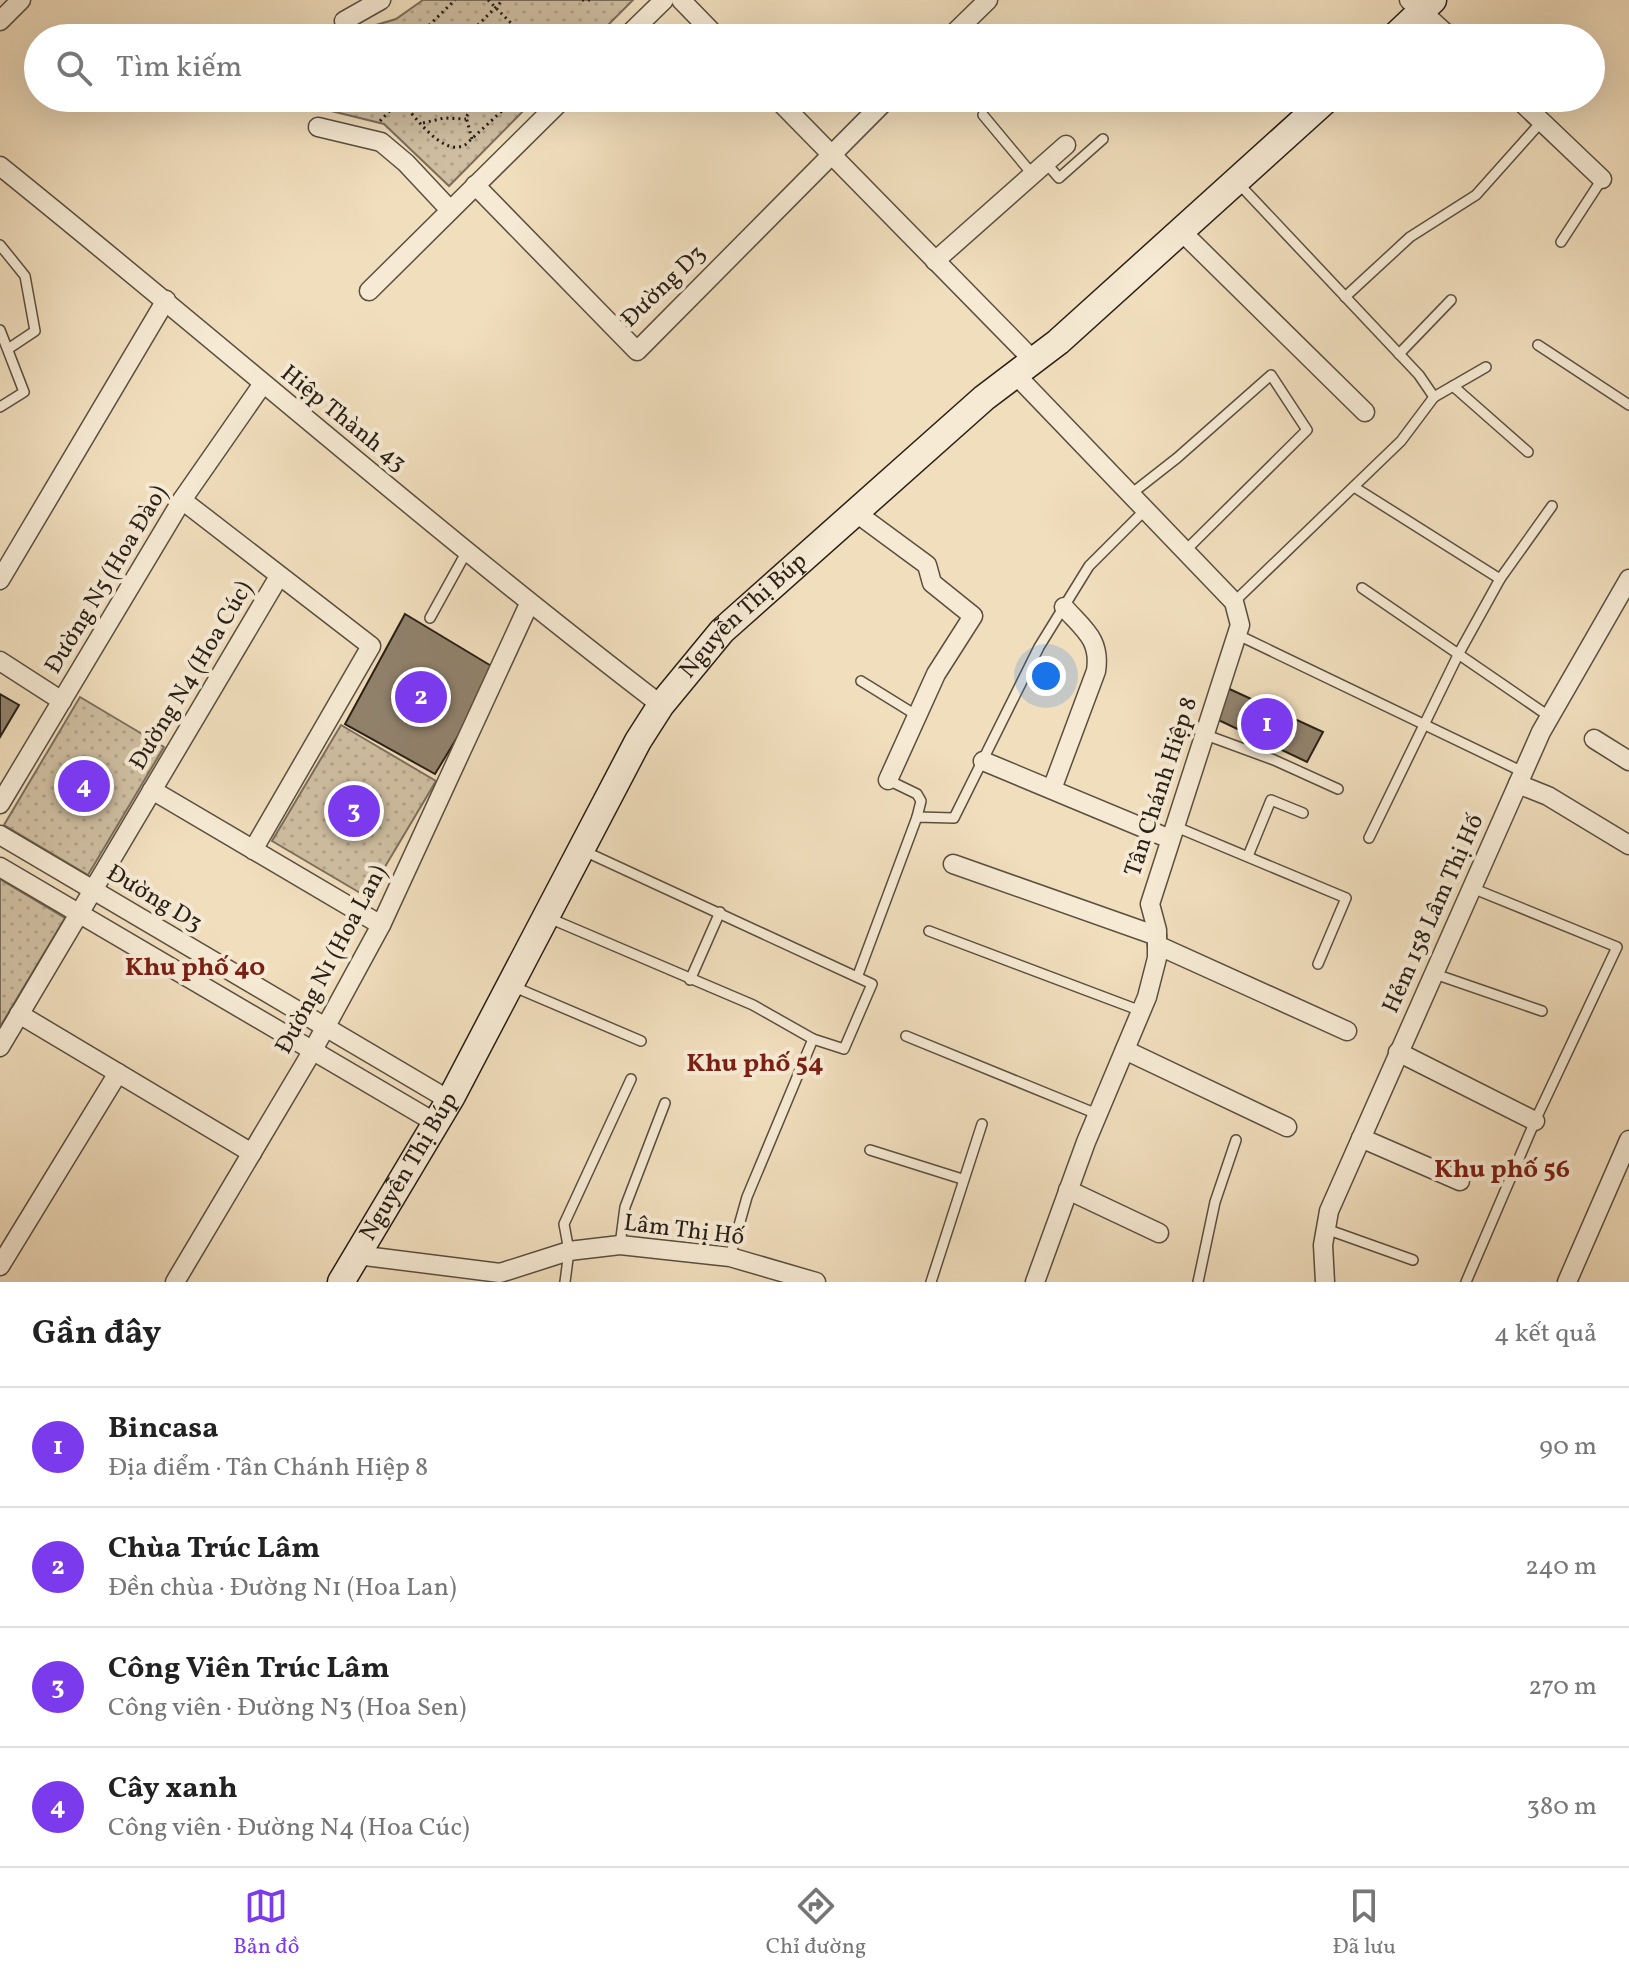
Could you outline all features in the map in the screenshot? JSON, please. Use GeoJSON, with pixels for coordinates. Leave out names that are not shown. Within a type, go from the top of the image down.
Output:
{"type":"FeatureCollection","features":[{"type":"Feature","properties":{"kind":"street"},"geometry":{"type":"LineString","coordinates":[[0,21],[21,0]]}},
{"type":"Feature","properties":{"kind":"street"},"geometry":{"type":"LineString","coordinates":[[344,21],[381,0]]}},
{"type":"Feature","properties":{"kind":"street"},"geometry":{"type":"LineString","coordinates":[[639,24],[664,0]]}},
{"type":"Feature","properties":{"kind":"street"},"geometry":{"type":"LineString","coordinates":[[681,0],[704,24]]}},
{"type":"Feature","properties":{"kind":"street"},"geometry":{"type":"LineString","coordinates":[[963,24],[988,0]]}},
{"type":"Feature","properties":{"kind":"street"},"geometry":{"type":"LineString","coordinates":[[1405,24],[1421,4],[1439,24]]}},
{"type":"Feature","properties":{"kind":"street"},"geometry":{"type":"LineString","coordinates":[[369,291],[550,112]]}},
{"type":"Feature","properties":{"kind":"street"},"geometry":{"type":"LineString","coordinates":[[790,112],[935,261],[1145,510],[1234,602]]}},
{"type":"Feature","properties":{"kind":"street","name":"Đường D3"},"geometry":{"type":"LineString","coordinates":[[475,185],[637,351],[874,112]]}},
{"type":"Feature","properties":{"kind":"street","name":"Nguyễn Thị Búp"},"geometry":{"type":"LineString","coordinates":[[341,1282],[449,1100],[661,705],[722,631],[1181,231],[1313,112]]}},
{"type":"Feature","properties":{"kind":"street"},"geometry":{"type":"LineString","coordinates":[[1532,112],[1602,179]]}},
{"type":"Feature","properties":{"kind":"street"},"geometry":{"type":"LineString","coordinates":[[318,127],[381,142],[406,163],[450,210]]}},
{"type":"Feature","properties":{"kind":"street"},"geometry":{"type":"LineString","coordinates":[[935,261],[1066,145]]}},
{"type":"Feature","properties":{"kind":"street","name":"Hiệp Thành 43"},"geometry":{"type":"LineString","coordinates":[[0,166],[166,300],[262,385],[529,604],[661,705]]}},
{"type":"Feature","properties":{"kind":"street"},"geometry":{"type":"LineString","coordinates":[[1181,231],[1365,412]]}},
{"type":"Feature","properties":{"kind":"street"},"geometry":{"type":"LineString","coordinates":[[0,580],[166,300]]}},
{"type":"Feature","properties":{"kind":"street","name":"Đường N5 (Hoa Đào)"},"geometry":{"type":"LineString","coordinates":[[0,804],[182,500],[262,385]]}},
{"type":"Feature","properties":{"kind":"street"},"geometry":{"type":"LineString","coordinates":[[182,500],[278,578],[371,646],[253,850]]}},
{"type":"Feature","properties":{"kind":"street"},"geometry":{"type":"LineString","coordinates":[[855,512],[927,565],[932,583],[973,616],[948,651],[888,780]]}},
{"type":"Feature","properties":{"kind":"street","name":"Đường N4 (Hoa Cúc)"},"geometry":{"type":"LineString","coordinates":[[0,1047],[278,578]]}},
{"type":"Feature","properties":{"kind":"street","name":"Hẻm 158 Lâm Thị Hố"},"geometry":{"type":"LineString","coordinates":[[1325,1282],[1325,1228],[1432,973],[1550,717],[1629,579]]}},
{"type":"Feature","properties":{"kind":"street","name":"Tân Chánh Hiệp 8"},"geometry":{"type":"LineString","coordinates":[[1035,1282],[1097,1114],[1141,1011],[1157,958],[1150,904],[1238,635],[1240,625],[1234,602]]}},
{"type":"Feature","properties":{"kind":"street","name":"Đường N1 (Hoa Lan)"},"geometry":{"type":"LineString","coordinates":[[175,1282],[326,1028],[381,925],[529,604]]}},
{"type":"Feature","properties":{"kind":"street"},"geometry":{"type":"LineString","coordinates":[[1052,789],[1096,671],[1098,656],[1096,645],[1064,607]]}},
{"type":"Feature","properties":{"kind":"street"},"geometry":{"type":"LineString","coordinates":[[0,661],[62,701]]}},
{"type":"Feature","properties":{"kind":"street"},"geometry":{"type":"LineString","coordinates":[[1594,739],[1629,761]]}},
{"type":"Feature","properties":{"kind":"street"},"geometry":{"type":"LineString","coordinates":[[983,761],[1172,832]]}},
{"type":"Feature","properties":{"kind":"street"},"geometry":{"type":"LineString","coordinates":[[1520,778],[1629,845]]}},
{"type":"Feature","properties":{"kind":"street"},"geometry":{"type":"LineString","coordinates":[[152,790],[381,925]]}},
{"type":"Feature","properties":{"kind":"street","name":"Đường D3"},"geometry":{"type":"LineString","coordinates":[[0,835],[449,1100]]}},
{"type":"Feature","properties":{"kind":"street"},"geometry":{"type":"LineString","coordinates":[[953,864],[1157,940],[1347,1031]]}},
{"type":"Feature","properties":{"kind":"street","name":"Đường D3"},"geometry":{"type":"LineString","coordinates":[[0,867],[436,1123]]}},
{"type":"Feature","properties":{"kind":"street"},"geometry":{"type":"LineString","coordinates":[[19,1014],[252,1153]]}},
{"type":"Feature","properties":{"kind":"street"},"geometry":{"type":"LineString","coordinates":[[1125,1050],[1287,1127]]}},
{"type":"Feature","properties":{"kind":"street"},"geometry":{"type":"LineString","coordinates":[[1398,1052],[1535,1121]]}},
{"type":"Feature","properties":{"kind":"street"},"geometry":{"type":"LineString","coordinates":[[0,1266],[118,1073]]}},
{"type":"Feature","properties":{"kind":"street"},"geometry":{"type":"LineString","coordinates":[[1361,1138],[1460,1181]]}},
{"type":"Feature","properties":{"kind":"street"},"geometry":{"type":"LineString","coordinates":[[1567,1282],[1629,1140]]}},
{"type":"Feature","properties":{"kind":"street"},"geometry":{"type":"LineString","coordinates":[[1068,1190],[1159,1233]]}},
{"type":"Feature","properties":{"kind":"street","name":"Lâm Thị Hố"},"geometry":{"type":"LineString","coordinates":[[357,1255],[434,1273],[500,1273],[569,1251],[620,1245],[730,1257],[816,1282]]}},
{"type":"Feature","properties":{"kind":"lane"},"geometry":{"type":"LineString","coordinates":[[983,115],[1039,169],[1059,178],[1103,139]]}},
{"type":"Feature","properties":{"kind":"lane"},"geometry":{"type":"LineString","coordinates":[[1345,297],[1410,237],[1476,195],[1542,121]]}},
{"type":"Feature","properties":{"kind":"lane"},"geometry":{"type":"LineString","coordinates":[[1561,242],[1602,179]]}},
{"type":"Feature","properties":{"kind":"lane"},"geometry":{"type":"LineString","coordinates":[[1236,182],[1399,354],[1434,397]]}},
{"type":"Feature","properties":{"kind":"lane"},"geometry":{"type":"LineString","coordinates":[[0,245],[25,276],[35,331],[8,349]]}},
{"type":"Feature","properties":{"kind":"lane"},"geometry":{"type":"LineString","coordinates":[[1399,354],[1451,300]]}},
{"type":"Feature","properties":{"kind":"lane"},"geometry":{"type":"LineString","coordinates":[[0,330],[24,392],[0,407]]}},
{"type":"Feature","properties":{"kind":"lane"},"geometry":{"type":"LineString","coordinates":[[1538,345],[1629,405]]}},
{"type":"Feature","properties":{"kind":"lane"},"geometry":{"type":"LineString","coordinates":[[1234,602],[1401,441],[1434,397],[1486,367]]}},
{"type":"Feature","properties":{"kind":"lane"},"geometry":{"type":"LineString","coordinates":[[1131,494],[1271,375],[1307,430],[1185,551]]}},
{"type":"Feature","properties":{"kind":"lane"},"geometry":{"type":"LineString","coordinates":[[1453,386],[1528,452]]}},
{"type":"Feature","properties":{"kind":"lane"},"geometry":{"type":"LineString","coordinates":[[1354,487],[1500,579]]}},
{"type":"Feature","properties":{"kind":"lane"},"geometry":{"type":"LineString","coordinates":[[1369,838],[1459,653],[1500,579],[1552,506]]}},
{"type":"Feature","properties":{"kind":"lane"},"geometry":{"type":"LineString","coordinates":[[917,817],[954,818],[1039,647],[1089,566],[1145,510]]}},
{"type":"Feature","properties":{"kind":"lane"},"geometry":{"type":"LineString","coordinates":[[430,618],[467,551]]}},
{"type":"Feature","properties":{"kind":"lane"},"geometry":{"type":"LineString","coordinates":[[1362,588],[1550,717]]}},
{"type":"Feature","properties":{"kind":"lane"},"geometry":{"type":"LineString","coordinates":[[1238,635],[1422,724],[1520,778]]}},
{"type":"Feature","properties":{"kind":"lane"},"geometry":{"type":"LineString","coordinates":[[861,681],[916,715]]}},
{"type":"Feature","properties":{"kind":"lane"},"geometry":{"type":"LineString","coordinates":[[1206,735],[1274,760],[1338,789]]}},
{"type":"Feature","properties":{"kind":"lane"},"geometry":{"type":"LineString","coordinates":[[858,975],[921,801],[917,794],[888,780]]}},
{"type":"Feature","properties":{"kind":"lane"},"geometry":{"type":"LineString","coordinates":[[1248,856],[1271,800],[1303,813]]}},
{"type":"Feature","properties":{"kind":"lane"},"geometry":{"type":"LineString","coordinates":[[1172,832],[1248,856],[1346,898],[1318,964]]}},
{"type":"Feature","properties":{"kind":"lane"},"geometry":{"type":"LineString","coordinates":[[546,917],[753,1005],[813,1039],[844,1049],[872,984],[581,849]]}},
{"type":"Feature","properties":{"kind":"lane"},"geometry":{"type":"LineString","coordinates":[[1466,1282],[1535,1121],[1617,947],[1472,888]]}},
{"type":"Feature","properties":{"kind":"lane"},"geometry":{"type":"LineString","coordinates":[[690,980],[720,912]]}},
{"type":"Feature","properties":{"kind":"lane"},"geometry":{"type":"LineString","coordinates":[[929,931],[1141,1011]]}},
{"type":"Feature","properties":{"kind":"lane"},"geometry":{"type":"LineString","coordinates":[[1432,973],[1542,1011]]}},
{"type":"Feature","properties":{"kind":"lane"},"geometry":{"type":"LineString","coordinates":[[510,985],[641,1041]]}},
{"type":"Feature","properties":{"kind":"lane"},"geometry":{"type":"LineString","coordinates":[[906,1036],[1097,1114]]}},
{"type":"Feature","properties":{"kind":"lane"},"geometry":{"type":"LineString","coordinates":[[730,1257],[747,1197],[813,1039]]}},
{"type":"Feature","properties":{"kind":"lane"},"geometry":{"type":"LineString","coordinates":[[565,1282],[569,1251],[564,1224],[631,1079]]}},
{"type":"Feature","properties":{"kind":"lane"},"geometry":{"type":"LineString","coordinates":[[620,1245],[625,1207],[665,1103]]}},
{"type":"Feature","properties":{"kind":"lane"},"geometry":{"type":"LineString","coordinates":[[931,1282],[982,1124]]}},
{"type":"Feature","properties":{"kind":"lane"},"geometry":{"type":"LineString","coordinates":[[1198,1282],[1215,1202],[1236,1140]]}},
{"type":"Feature","properties":{"kind":"lane"},"geometry":{"type":"LineString","coordinates":[[870,1150],[962,1179]]}},
{"type":"Feature","properties":{"kind":"lane"},"geometry":{"type":"LineString","coordinates":[[1325,1228],[1413,1260]]}},
{"type":"Feature","properties":{"kind":"path"},"geometry":{"type":"LineString","coordinates":[[430,24],[455,0]]}},
{"type":"Feature","properties":{"kind":"path"},"geometry":{"type":"LineString","coordinates":[[488,0],[512,24]]}},
{"type":"Feature","properties":{"kind":"path"},"geometry":{"type":"LineString","coordinates":[[479,24],[503,0]]}},
{"type":"Feature","properties":{"kind":"path"},"geometry":{"type":"LineString","coordinates":[[582,0],[590,0]]}},
{"type":"Feature","properties":{"kind":"path"},"geometry":{"type":"LineString","coordinates":[[380,121],[389,112]]}},
{"type":"Feature","properties":{"kind":"path"},"geometry":{"type":"LineString","coordinates":[[413,112],[449,148],[462,147],[501,112]]}},
{"type":"Feature","properties":{"kind":"path"},"geometry":{"type":"LineString","coordinates":[[469,112],[466,119],[472,139]]}},
{"type":"Feature","properties":{"kind":"path"},"geometry":{"type":"LineString","coordinates":[[423,123],[444,118],[466,119]]}},
{"type":"Feature","properties":{"kind":"shaded area"},"geometry":{"type":"Polygon","coordinates":[[[423,0],[633,0],[609,24],[379,24],[396,19],[423,0]]]}},
{"type":"Feature","properties":{"kind":"shaded area"},"geometry":{"type":"Polygon","coordinates":[[[335,112],[522,112],[449,186],[384,124],[335,112]]]}},
{"type":"Feature","properties":{"kind":"shaded area"},"geometry":{"type":"Polygon","coordinates":[[[80,697],[164,747],[88,875],[4,825],[80,697]]]}},
{"type":"Feature","properties":{"kind":"shaded area"},"geometry":{"type":"Polygon","coordinates":[[[341,725],[436,781],[367,897],[272,841],[341,725]]]}},
{"type":"Feature","properties":{"kind":"shaded area"},"geometry":{"type":"Polygon","coordinates":[[[0,879],[65,918],[0,1027],[0,879]]]}},
{"type":"Feature","properties":{"kind":"building"},"geometry":{"type":"Polygon","coordinates":[[[405,614],[498,670],[435,774],[345,724],[405,614]]]}},
{"type":"Feature","properties":{"kind":"building"},"geometry":{"type":"Polygon","coordinates":[[[1223,686],[1323,732],[1307,762],[1212,717],[1223,686]]]}},
{"type":"Feature","properties":{"kind":"building"},"geometry":{"type":"Polygon","coordinates":[[[0,694],[19,705],[0,737],[0,694]]]}},
{"type":"Feature","properties":{"kind":"place","name":"Chùa Trúc Lâm"},"geometry":{"type":"Point","coordinates":[421,697]}},
{"type":"Feature","properties":{"kind":"place","name":"Bincasa"},"geometry":{"type":"Point","coordinates":[1267,724]}},
{"type":"Feature","properties":{"kind":"place","name":"Cây xanh"},"geometry":{"type":"Point","coordinates":[84,786]}},
{"type":"Feature","properties":{"kind":"place","name":"Công Viên Trúc Lâm"},"geometry":{"type":"Point","coordinates":[354,811]}},
{"type":"Feature","properties":{"kind":"district","name":"Khu phố 40"},"geometry":{"type":"Point","coordinates":[195,968]}},
{"type":"Feature","properties":{"kind":"district","name":"Khu phố 54"},"geometry":{"type":"Point","coordinates":[755,1064]}},
{"type":"Feature","properties":{"kind":"district","name":"Khu phố 56"},"geometry":{"type":"Point","coordinates":[1502,1170]}}]}
